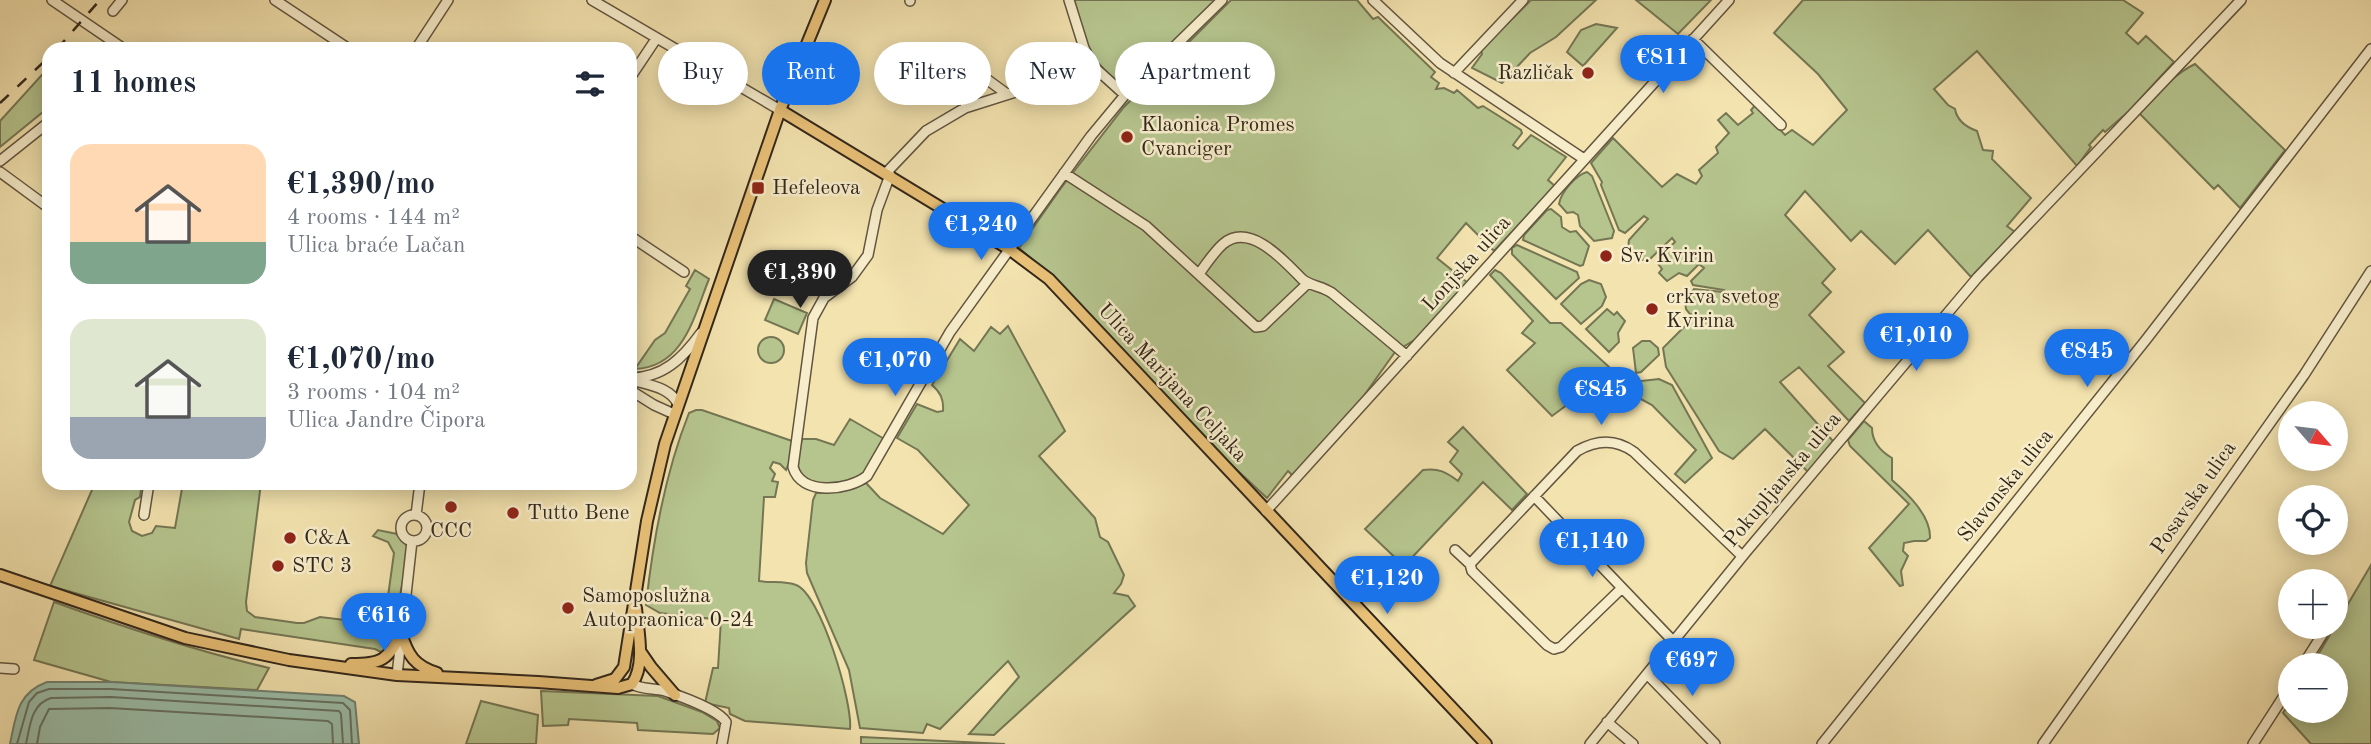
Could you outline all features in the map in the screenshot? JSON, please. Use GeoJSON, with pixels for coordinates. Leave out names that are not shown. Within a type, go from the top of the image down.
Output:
{"type":"FeatureCollection","features":[{"type":"Feature","properties":{"kind":"main road"},"geometry":{"type":"LineString","coordinates":[[596,685],[615,679],[624,667],[654,484],[676,409],[780,110],[825,0]]}},
{"type":"Feature","properties":{"kind":"main road","name":"Ulica Marijana Celjaka"},"geometry":{"type":"LineString","coordinates":[[780,110],[1009,249],[1049,279],[1486,744]]}},
{"type":"Feature","properties":{"kind":"main road"},"geometry":{"type":"LineString","coordinates":[[0,575],[185,638],[331,667],[397,675],[623,688],[632,684],[638,674],[635,594]]}},
{"type":"Feature","properties":{"kind":"main road"},"geometry":{"type":"LineString","coordinates":[[331,667],[369,664],[381,660],[393,650],[401,633]]}},
{"type":"Feature","properties":{"kind":"main road"},"geometry":{"type":"LineString","coordinates":[[401,633],[407,651],[415,663],[428,671],[453,678]]}},
{"type":"Feature","properties":{"kind":"main road"},"geometry":{"type":"LineString","coordinates":[[639,647],[650,667],[675,695]]}},
{"type":"Feature","properties":{"kind":"main road"},"geometry":{"type":"LineString","coordinates":[[624,667],[632,684]]}},
{"type":"Feature","properties":{"kind":"street"},"geometry":{"type":"LineString","coordinates":[[52,0],[114,42]]}},
{"type":"Feature","properties":{"kind":"street"},"geometry":{"type":"LineString","coordinates":[[113,11],[122,0]]}},
{"type":"Feature","properties":{"kind":"street"},"geometry":{"type":"LineString","coordinates":[[275,0],[338,42]]}},
{"type":"Feature","properties":{"kind":"street"},"geometry":{"type":"LineString","coordinates":[[421,42],[448,0]]}},
{"type":"Feature","properties":{"kind":"street"},"geometry":{"type":"LineString","coordinates":[[592,0],[780,110]]}},
{"type":"Feature","properties":{"kind":"street"},"geometry":{"type":"LineString","coordinates":[[1069,0],[1082,42]]}},
{"type":"Feature","properties":{"kind":"street"},"geometry":{"type":"LineString","coordinates":[[1180,42],[1223,0]]}},
{"type":"Feature","properties":{"kind":"street"},"geometry":{"type":"LineString","coordinates":[[1373,0],[1440,63],[1584,159]]}},
{"type":"Feature","properties":{"kind":"street"},"geometry":{"type":"LineString","coordinates":[[1454,73],[1523,0]]}},
{"type":"Feature","properties":{"kind":"street","name":"Lonjska ulica"},"geometry":{"type":"LineString","coordinates":[[1266,511],[1729,0]]}},
{"type":"Feature","properties":{"kind":"street","name":"Pokupljanska ulica"},"geometry":{"type":"LineString","coordinates":[[1590,744],[1742,556],[1978,278],[2241,0]]}},
{"type":"Feature","properties":{"kind":"street"},"geometry":{"type":"LineString","coordinates":[[103,35],[106,42]]}},
{"type":"Feature","properties":{"kind":"street"},"geometry":{"type":"LineString","coordinates":[[637,68],[656,39]]}},
{"type":"Feature","properties":{"kind":"street"},"geometry":{"type":"LineString","coordinates":[[1693,39],[1782,125]]}},
{"type":"Feature","properties":{"kind":"street","name":"Slavonska ulica"},"geometry":{"type":"LineString","coordinates":[[1822,744],[2145,341],[2371,50]]}},
{"type":"Feature","properties":{"kind":"street"},"geometry":{"type":"LineString","coordinates":[[1101,75],[1115,87]]}},
{"type":"Feature","properties":{"kind":"street"},"geometry":{"type":"LineString","coordinates":[[1005,95],[965,108],[926,131],[888,174],[877,210],[868,256],[852,277],[824,298],[813,318],[794,472],[811,485],[827,489],[850,485],[867,476],[947,337],[1064,173],[1117,105]]}},
{"type":"Feature","properties":{"kind":"street"},"geometry":{"type":"LineString","coordinates":[[0,161],[42,128]]}},
{"type":"Feature","properties":{"kind":"street"},"geometry":{"type":"LineString","coordinates":[[0,172],[42,203]]}},
{"type":"Feature","properties":{"kind":"street"},"geometry":{"type":"LineString","coordinates":[[1064,173],[1146,226],[1259,328],[1308,283]]}},
{"type":"Feature","properties":{"kind":"street"},"geometry":{"type":"LineString","coordinates":[[1199,274],[1229,240],[1242,238],[1257,241],[1308,283],[1326,289],[1407,356]]}},
{"type":"Feature","properties":{"kind":"street"},"geometry":{"type":"LineString","coordinates":[[637,241],[684,272]]}},
{"type":"Feature","properties":{"kind":"street","name":"Posavska ulica"},"geometry":{"type":"LineString","coordinates":[[2043,744],[2304,375],[2371,271]]}},
{"type":"Feature","properties":{"kind":"street"},"geometry":{"type":"LineString","coordinates":[[637,378],[673,365],[687,352],[702,331]]}},
{"type":"Feature","properties":{"kind":"street"},"geometry":{"type":"LineString","coordinates":[[637,381],[666,391],[674,397],[676,409],[654,405],[637,394]]}},
{"type":"Feature","properties":{"kind":"street"},"geometry":{"type":"LineString","coordinates":[[1470,564],[1584,448],[1602,442],[1624,445],[1634,452],[1742,556]]}},
{"type":"Feature","properties":{"kind":"street"},"geometry":{"type":"LineString","coordinates":[[144,515],[148,490]]}},
{"type":"Feature","properties":{"kind":"street"},"geometry":{"type":"LineString","coordinates":[[416,515],[419,490]]}},
{"type":"Feature","properties":{"kind":"street"},"geometry":{"type":"LineString","coordinates":[[1534,496],[1672,641]]}},
{"type":"Feature","properties":{"kind":"street"},"geometry":{"type":"LineString","coordinates":[[416,515],[424,519],[427,531],[424,538],[412,541],[405,538],[401,526],[406,518],[416,515]]}},
{"type":"Feature","properties":{"kind":"street"},"geometry":{"type":"LineString","coordinates":[[397,675],[412,541]]}},
{"type":"Feature","properties":{"kind":"street"},"geometry":{"type":"LineString","coordinates":[[1455,550],[1470,564],[1472,571],[1554,649],[1561,647],[1622,588]]}},
{"type":"Feature","properties":{"kind":"street"},"geometry":{"type":"LineString","coordinates":[[0,668],[14,669]]}},
{"type":"Feature","properties":{"kind":"street"},"geometry":{"type":"LineString","coordinates":[[1647,674],[1715,744]]}},
{"type":"Feature","properties":{"kind":"street"},"geometry":{"type":"LineString","coordinates":[[632,684],[675,695],[720,714],[726,722],[722,744]]}},
{"type":"Feature","properties":{"kind":"street"},"geometry":{"type":"LineString","coordinates":[[2253,744],[2278,705]]}},
{"type":"Feature","properties":{"kind":"street"},"geometry":{"type":"LineString","coordinates":[[1607,722],[1633,744]]}},
{"type":"Feature","properties":{"kind":"green space"},"geometry":{"type":"Polygon","coordinates":[[[1074,0],[1217,0],[1175,42],[1115,42],[1115,80],[1101,66],[1101,42],[1086,42],[1074,0]]]}},
{"type":"Feature","properties":{"kind":"green space"},"geometry":{"type":"Polygon","coordinates":[[[1231,0],[1357,0],[1373,19],[1378,17],[1435,72],[1431,77],[1439,83],[1436,89],[1444,88],[1454,93],[1457,90],[1478,108],[1483,106],[1521,130],[1522,133],[1513,145],[1518,149],[1531,135],[1566,157],[1548,180],[1555,186],[1494,251],[1466,223],[1437,258],[1468,283],[1416,339],[1395,352],[1358,404],[1293,476],[1288,471],[1267,498],[1223,457],[1063,286],[1019,248],[1061,188],[1126,105],[1275,105],[1275,42],[1189,42],[1231,0]]]}},
{"type":"Feature","properties":{"kind":"green space"},"geometry":{"type":"Polygon","coordinates":[[[1531,0],[1596,0],[1556,37],[1530,53],[1502,83],[1472,68],[1482,54],[1481,50],[1531,0]]]}},
{"type":"Feature","properties":{"kind":"green space"},"geometry":{"type":"Polygon","coordinates":[[[1636,0],[1711,0],[1678,34],[1636,0]]]}},
{"type":"Feature","properties":{"kind":"green space"},"geometry":{"type":"Polygon","coordinates":[[[1803,0],[2123,0],[2143,13],[2126,33],[2138,44],[2146,36],[2174,62],[2129,111],[2105,132],[2103,130],[2089,145],[2091,147],[2077,166],[1977,51],[1934,89],[1955,109],[1963,123],[1977,131],[1983,150],[1993,151],[1992,159],[2031,198],[2007,226],[2015,232],[1971,277],[1928,230],[1895,264],[1861,231],[1851,241],[1805,191],[1785,215],[1835,269],[1822,283],[1831,292],[1809,315],[1844,352],[1828,366],[1865,403],[1849,421],[1799,367],[1780,382],[1833,441],[1808,472],[1765,429],[1733,459],[1719,451],[1666,367],[1663,348],[1692,319],[1695,320],[1699,316],[1690,314],[1686,309],[1685,301],[1694,289],[1724,290],[1693,285],[1691,281],[1704,268],[1699,264],[1687,276],[1679,273],[1667,281],[1659,273],[1662,269],[1656,261],[1675,242],[1672,238],[1650,259],[1641,260],[1633,255],[1629,240],[1648,219],[1644,216],[1625,233],[1619,230],[1602,182],[1591,163],[1613,138],[1662,187],[1677,174],[1696,184],[1702,176],[1699,170],[1718,153],[1716,147],[1729,133],[1718,120],[1726,113],[1738,125],[1753,113],[1751,110],[1756,104],[1785,135],[1792,130],[1813,145],[1847,110],[1818,74],[1774,33],[1803,0]]]}},
{"type":"Feature","properties":{"kind":"green space"},"geometry":{"type":"Polygon","coordinates":[[[1596,24],[1617,28],[1583,66],[1567,52],[1581,30],[1596,24]]]}},
{"type":"Feature","properties":{"kind":"green space"},"geometry":{"type":"Polygon","coordinates":[[[2195,64],[2285,150],[2240,208],[2218,185],[2214,189],[2139,113],[2158,92],[2195,64]]]}},
{"type":"Feature","properties":{"kind":"green space"},"geometry":{"type":"Polygon","coordinates":[[[42,75],[42,113],[0,147],[0,121],[42,75]]]}},
{"type":"Feature","properties":{"kind":"green space"},"geometry":{"type":"Polygon","coordinates":[[[1587,172],[1592,176],[1614,231],[1612,238],[1594,241],[1580,226],[1578,215],[1567,213],[1559,204],[1570,185],[1587,172]]]}},
{"type":"Feature","properties":{"kind":"green space"},"geometry":{"type":"Polygon","coordinates":[[[1551,209],[1561,217],[1562,227],[1570,232],[1576,231],[1589,246],[1583,265],[1523,240],[1524,235],[1551,209]]]}},
{"type":"Feature","properties":{"kind":"green space"},"geometry":{"type":"Polygon","coordinates":[[[1517,245],[1577,272],[1579,278],[1556,299],[1512,254],[1512,248],[1517,245]]]}},
{"type":"Feature","properties":{"kind":"green space"},"geometry":{"type":"Polygon","coordinates":[[[695,270],[709,279],[685,337],[665,359],[652,366],[637,369],[655,340],[665,333],[690,289],[686,286],[695,270]]]}},
{"type":"Feature","properties":{"kind":"green space"},"geometry":{"type":"Polygon","coordinates":[[[1495,270],[1550,323],[1561,323],[1621,378],[1632,382],[1659,379],[1672,385],[1712,458],[1685,483],[1675,474],[1696,450],[1652,405],[1630,393],[1587,396],[1571,402],[1552,416],[1507,370],[1535,343],[1522,333],[1533,321],[1490,275],[1495,270]]]}},
{"type":"Feature","properties":{"kind":"green space"},"geometry":{"type":"Polygon","coordinates":[[[1589,280],[1601,284],[1606,297],[1602,306],[1581,324],[1561,304],[1581,284],[1589,280]]]}},
{"type":"Feature","properties":{"kind":"green space"},"geometry":{"type":"Polygon","coordinates":[[[774,299],[807,313],[798,334],[765,320],[774,299]]]}},
{"type":"Feature","properties":{"kind":"green space"},"geometry":{"type":"Polygon","coordinates":[[[1607,309],[1614,315],[1617,312],[1625,321],[1618,333],[1619,342],[1609,352],[1586,329],[1607,309]]]}},
{"type":"Feature","properties":{"kind":"green space"},"geometry":{"type":"Polygon","coordinates":[[[1008,326],[1065,431],[1039,456],[1095,518],[1100,537],[1108,542],[1124,575],[1114,593],[1128,596],[1135,606],[994,735],[969,734],[1019,677],[1008,661],[940,729],[927,724],[923,733],[860,728],[849,670],[807,573],[813,500],[816,493],[844,491],[866,483],[880,498],[943,534],[969,505],[918,450],[897,438],[917,404],[937,412],[943,411],[941,396],[932,385],[960,339],[974,351],[991,327],[1000,334],[1008,326]]]}},
{"type":"Feature","properties":{"kind":"green space"},"geometry":{"type":"Polygon","coordinates":[[[771,337],[780,341],[784,350],[780,359],[771,363],[762,359],[758,350],[762,341],[771,337]]]}},
{"type":"Feature","properties":{"kind":"green space"},"geometry":{"type":"Polygon","coordinates":[[[1642,341],[1650,341],[1658,348],[1659,355],[1641,372],[1636,373],[1633,348],[1642,341]]]}},
{"type":"Feature","properties":{"kind":"green space"},"geometry":{"type":"Polygon","coordinates":[[[696,410],[792,441],[786,470],[773,462],[770,468],[775,474],[772,481],[778,482],[775,497],[764,497],[759,581],[796,585],[806,593],[834,651],[850,716],[850,729],[745,721],[730,714],[729,708],[705,703],[713,668],[718,668],[721,620],[660,613],[646,605],[656,532],[667,483],[689,413],[696,410]]]}},
{"type":"Feature","properties":{"kind":"green space"},"geometry":{"type":"Polygon","coordinates":[[[850,419],[886,440],[868,469],[854,481],[836,485],[808,479],[798,466],[802,439],[816,439],[834,445],[850,419]]]}},
{"type":"Feature","properties":{"kind":"green space"},"geometry":{"type":"Polygon","coordinates":[[[1864,421],[1872,428],[1873,438],[1878,446],[1892,458],[1892,480],[1923,514],[1929,530],[1930,538],[1926,541],[1904,543],[1903,551],[1908,556],[1901,571],[1903,585],[1900,586],[1869,548],[1909,504],[1850,446],[1848,440],[1864,421]]]}},
{"type":"Feature","properties":{"kind":"green space"},"geometry":{"type":"Polygon","coordinates":[[[1463,427],[1527,494],[1512,510],[1483,482],[1404,566],[1365,529],[1423,470],[1442,471],[1458,481],[1462,474],[1450,462],[1458,451],[1448,442],[1463,427]]]}},
{"type":"Feature","properties":{"kind":"green space"},"geometry":{"type":"Polygon","coordinates":[[[92,490],[141,490],[129,522],[132,531],[142,536],[152,533],[156,526],[175,528],[182,490],[260,490],[246,602],[247,611],[255,617],[297,623],[320,617],[370,623],[379,620],[386,611],[394,553],[388,542],[373,536],[378,530],[397,534],[408,547],[391,641],[383,653],[375,649],[241,629],[239,639],[50,586],[92,490]]]}},
{"type":"Feature","properties":{"kind":"green space"},"geometry":{"type":"Polygon","coordinates":[[[2371,565],[2371,744],[2311,744],[2292,723],[2348,723],[2348,653],[2319,653],[2327,639],[2348,639],[2348,604],[2371,565]]]}},
{"type":"Feature","properties":{"kind":"green space"},"geometry":{"type":"Polygon","coordinates":[[[54,602],[161,638],[269,668],[257,690],[111,682],[34,660],[54,602]]]}},
{"type":"Feature","properties":{"kind":"green space"},"geometry":{"type":"Polygon","coordinates":[[[541,691],[658,696],[702,712],[717,721],[720,728],[713,734],[638,730],[637,723],[569,719],[568,725],[543,726],[541,691]]]}},
{"type":"Feature","properties":{"kind":"green space"},"geometry":{"type":"Polygon","coordinates":[[[481,701],[538,715],[536,744],[466,744],[481,701]]]}},
{"type":"Feature","properties":{"kind":"green space"},"geometry":{"type":"Polygon","coordinates":[[[861,737],[1005,744],[861,744],[861,737]]]}},
{"type":"Feature","properties":{"kind":"water"},"geometry":{"type":"Polygon","coordinates":[[[47,682],[111,682],[344,696],[355,702],[359,744],[10,744],[16,715],[24,699],[29,692],[47,682]]]}},
{"type":"Feature","properties":{"kind":"railway"},"geometry":{"type":"LineString","coordinates":[[63,42],[100,0]]}},
{"type":"Feature","properties":{"kind":"railway"},"geometry":{"type":"LineString","coordinates":[[0,103],[42,64]]}},
{"type":"Feature","properties":{"kind":"place","name":"Različak"},"geometry":{"type":"Point","coordinates":[1588,73]}},
{"type":"Feature","properties":{"kind":"place","name":"Klaonica Promes Cvanciger"},"geometry":{"type":"Point","coordinates":[1127,137]}},
{"type":"Feature","properties":{"kind":"place","name":"Hefeleova"},"geometry":{"type":"Point","coordinates":[758,188]}},
{"type":"Feature","properties":{"kind":"place","name":"Sv. Kvirin"},"geometry":{"type":"Point","coordinates":[1606,256]}},
{"type":"Feature","properties":{"kind":"place","name":"crkva svetog Kvirina"},"geometry":{"type":"Point","coordinates":[1652,309]}},
{"type":"Feature","properties":{"kind":"place","name":"CCC"},"geometry":{"type":"Point","coordinates":[451,507]}},
{"type":"Feature","properties":{"kind":"place","name":"Tutto Bene"},"geometry":{"type":"Point","coordinates":[513,513]}},
{"type":"Feature","properties":{"kind":"place","name":"C&A"},"geometry":{"type":"Point","coordinates":[290,538]}},
{"type":"Feature","properties":{"kind":"place","name":"STC 3"},"geometry":{"type":"Point","coordinates":[278,566]}},
{"type":"Feature","properties":{"kind":"place","name":"Samoposlužna Autopraonica 0-24"},"geometry":{"type":"Point","coordinates":[568,608]}}]}
